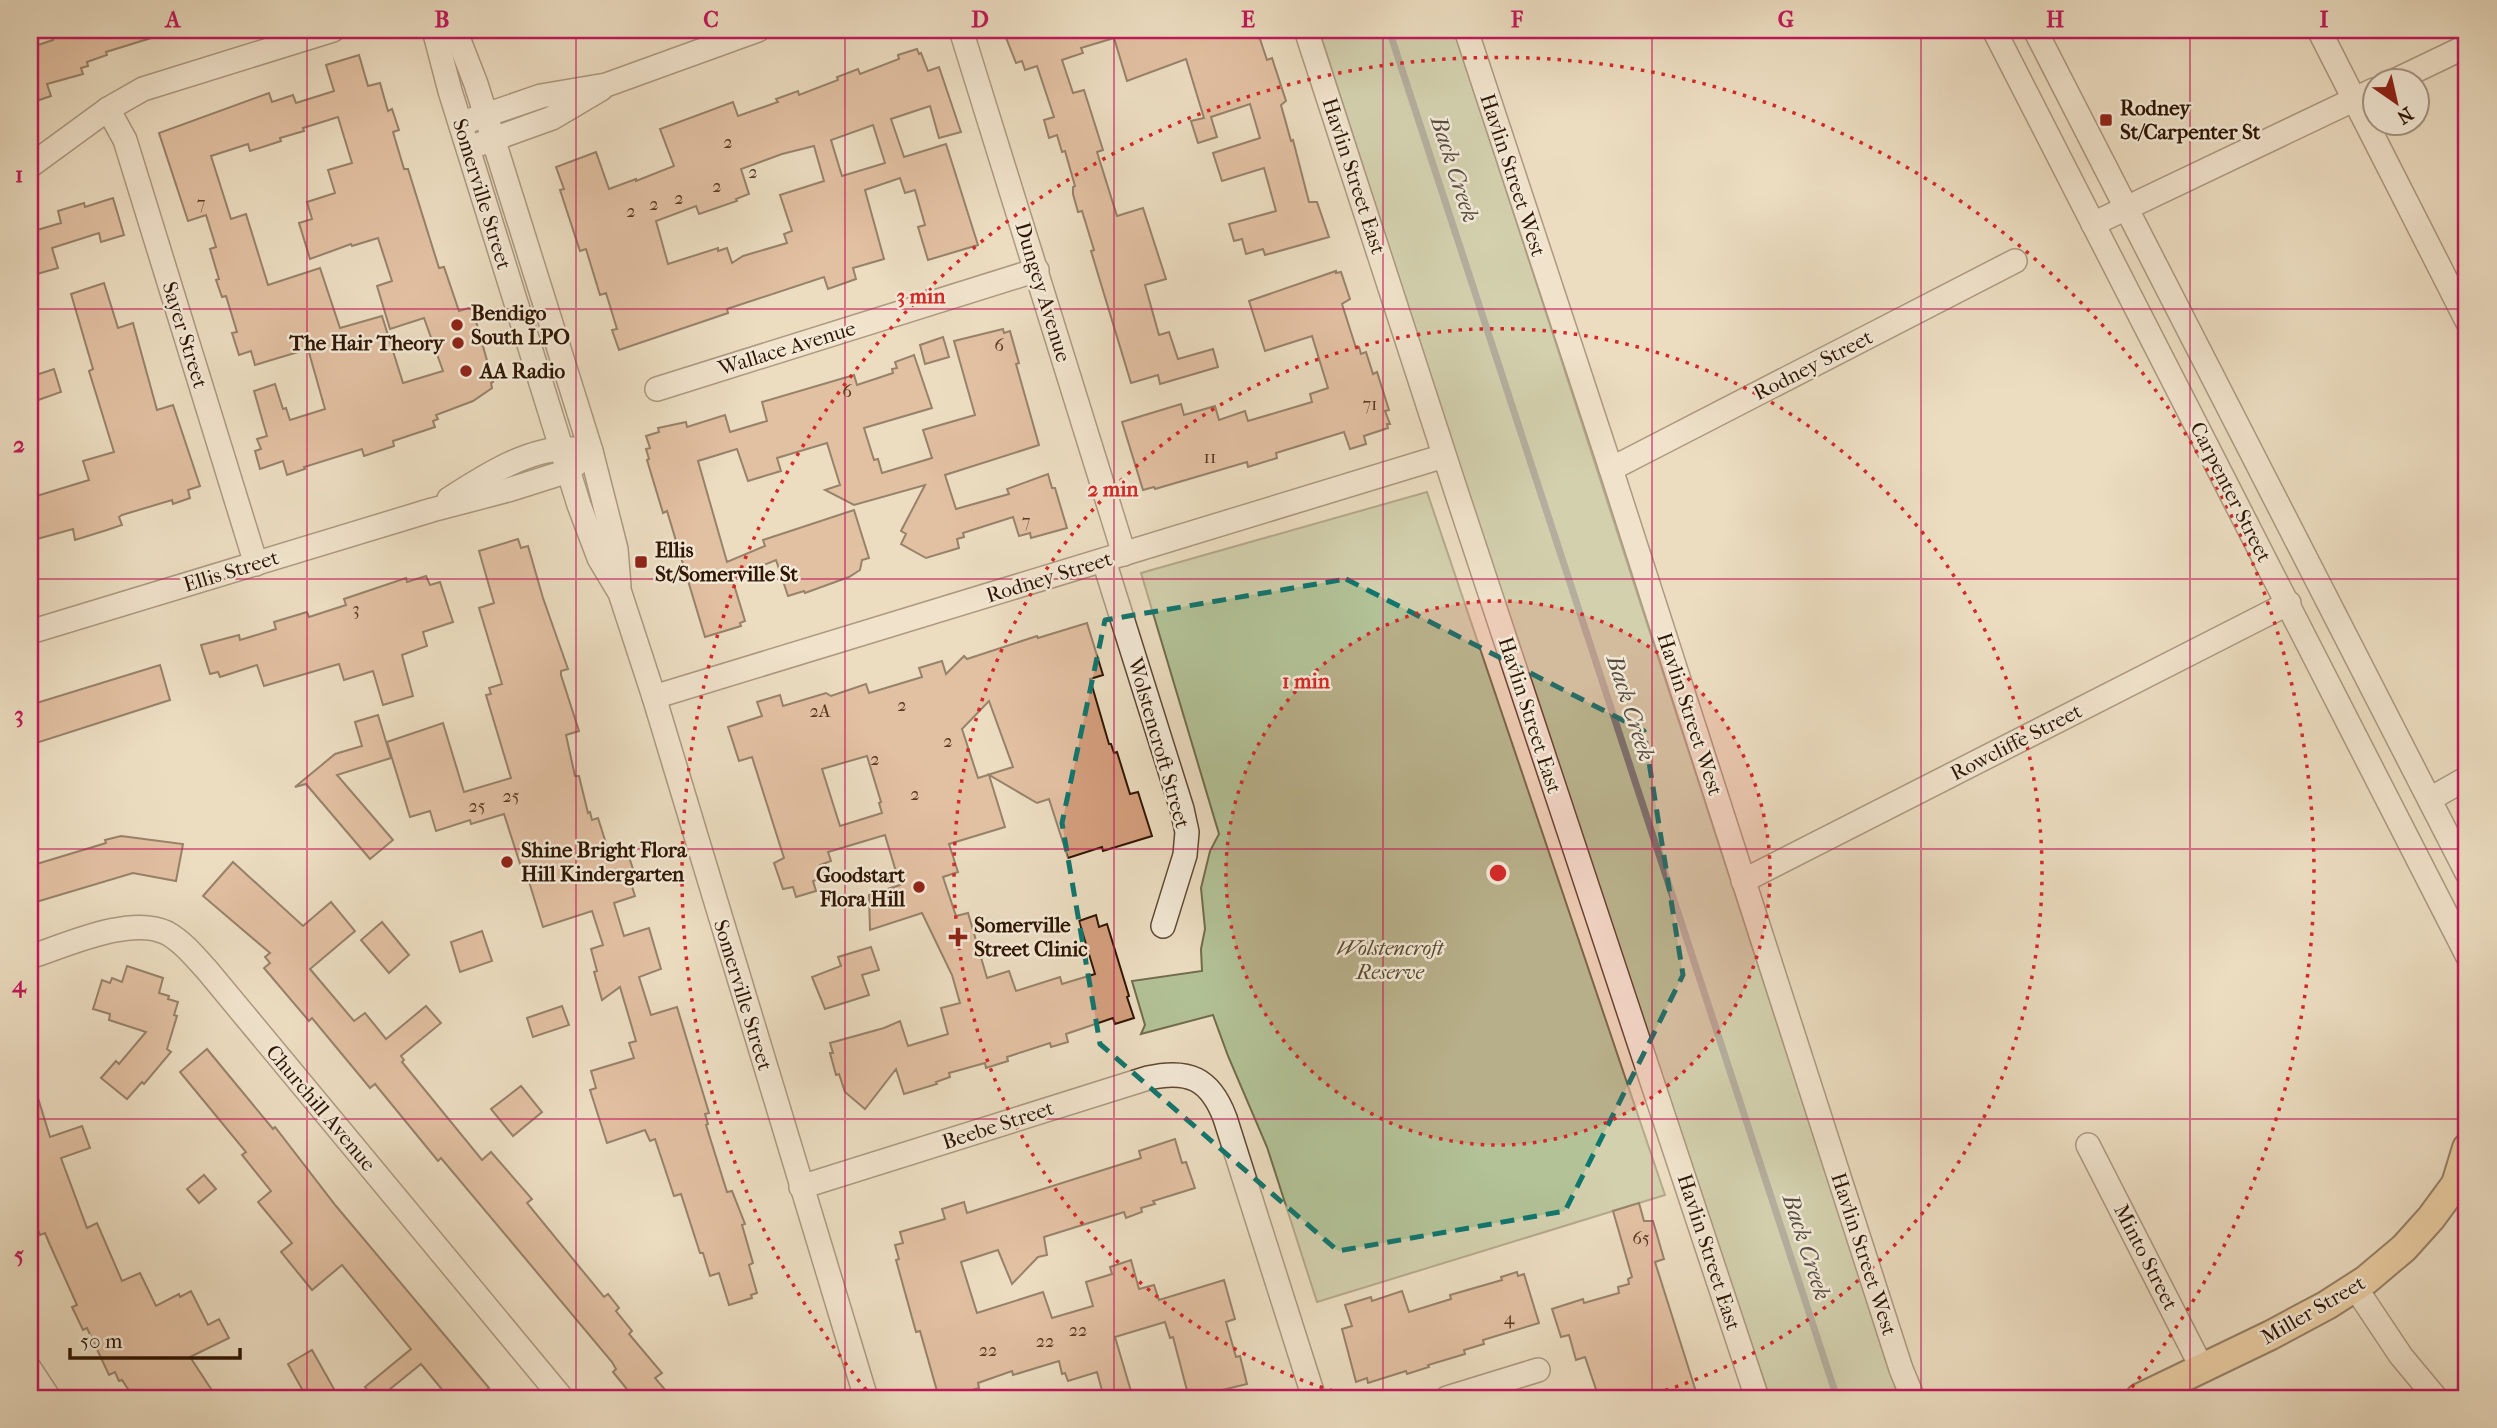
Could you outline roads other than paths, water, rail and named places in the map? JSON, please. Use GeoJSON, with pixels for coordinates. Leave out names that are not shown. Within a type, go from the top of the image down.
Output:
{"type":"FeatureCollection","features":[{"type":"Feature","properties":{"kind":"main road","name":"Miller Street"},"geometry":{"type":"LineString","coordinates":[[2140,1398],[2203,1370],[2327,1305],[2355,1287],[2404,1248],[2431,1218],[2462,1179],[2467,1148]]}},
{"type":"Feature","properties":{"kind":"street"},"geometry":{"type":"LineString","coordinates":[[30,166],[108,109],[143,89],[332,30]]}},
{"type":"Feature","properties":{"kind":"street","name":"Somerville Street"},"geometry":{"type":"LineString","coordinates":[[434,30],[568,471],[598,558],[620,593]]}},
{"type":"Feature","properties":{"kind":"street","name":"Somerville Street"},"geometry":{"type":"LineString","coordinates":[[455,30],[493,139],[591,451],[616,549],[620,593],[654,696],[800,1187],[866,1398]]}},
{"type":"Feature","properties":{"kind":"street"},"geometry":{"type":"LineString","coordinates":[[461,124],[541,96],[606,85],[758,30]]}},
{"type":"Feature","properties":{"kind":"street","name":"Dungey Avenue"},"geometry":{"type":"LineString","coordinates":[[961,30],[1037,270],[1114,558]]}},
{"type":"Feature","properties":{"kind":"street","name":"Havlin Street East"},"geometry":{"type":"LineString","coordinates":[[1306,30],[1444,456],[1757,1398]]}},
{"type":"Feature","properties":{"kind":"street","name":"Havlin Street West"},"geometry":{"type":"LineString","coordinates":[[1466,30],[1611,469],[1901,1369],[1913,1398]]}},
{"type":"Feature","properties":{"kind":"street","name":"Carpenter Street"},"geometry":{"type":"LineString","coordinates":[[1994,30],[2467,955]]}},
{"type":"Feature","properties":{"kind":"street","name":"Carpenter Street"},"geometry":{"type":"LineString","coordinates":[[2035,30],[2467,873]]}},
{"type":"Feature","properties":{"kind":"street"},"geometry":{"type":"LineString","coordinates":[[2319,30],[2360,89]]}},
{"type":"Feature","properties":{"kind":"street"},"geometry":{"type":"LineString","coordinates":[[2426,66],[2467,47]]}},
{"type":"Feature","properties":{"kind":"street"},"geometry":{"type":"LineString","coordinates":[[468,148],[563,113],[606,85]]}},
{"type":"Feature","properties":{"kind":"street"},"geometry":{"type":"LineString","coordinates":[[2093,224],[2360,97]]}},
{"type":"Feature","properties":{"kind":"street","name":"Sayer Street"},"geometry":{"type":"LineString","coordinates":[[108,109],[125,140],[256,564]]}},
{"type":"Feature","properties":{"kind":"street"},"geometry":{"type":"LineString","coordinates":[[2383,136],[2467,321]]}},
{"type":"Feature","properties":{"kind":"street","name":"Rodney Street"},"geometry":{"type":"LineString","coordinates":[[1611,469],[2015,261]]}},
{"type":"Feature","properties":{"kind":"street","name":"Wallace Avenue"},"geometry":{"type":"LineString","coordinates":[[657,389],[1037,270]]}},
{"type":"Feature","properties":{"kind":"street","name":"Ellis Street"},"geometry":{"type":"LineString","coordinates":[[432,510],[494,469],[561,448],[591,451]]}},
{"type":"Feature","properties":{"kind":"street","name":"Ellis Street"},"geometry":{"type":"LineString","coordinates":[[30,632],[568,471],[591,451]]}},
{"type":"Feature","properties":{"kind":"street","name":"Rodney Street"},"geometry":{"type":"LineString","coordinates":[[654,696],[1444,456]]}},
{"type":"Feature","properties":{"kind":"street","name":"Wolstencroft Street"},"geometry":{"type":"LineString","coordinates":[[1114,558],[1187,832],[1185,855],[1163,926]]}},
{"type":"Feature","properties":{"kind":"street","name":"Rowcliffe Street"},"geometry":{"type":"LineString","coordinates":[[1743,881],[2289,603]]}},
{"type":"Feature","properties":{"kind":"street"},"geometry":{"type":"LineString","coordinates":[[2430,799],[2467,778]]}},
{"type":"Feature","properties":{"kind":"street","name":"Churchill Avenue"},"geometry":{"type":"LineString","coordinates":[[30,957],[129,926],[157,929],[179,941],[207,970],[562,1398]]}},
{"type":"Feature","properties":{"kind":"street","name":"Beebe Street"},"geometry":{"type":"LineString","coordinates":[[800,1187],[1148,1078],[1174,1074],[1197,1080],[1209,1090],[1225,1118],[1314,1398]]}},
{"type":"Feature","properties":{"kind":"street","name":"Minto Street"},"geometry":{"type":"LineString","coordinates":[[2088,1145],[2203,1370]]}},
{"type":"Feature","properties":{"kind":"street"},"geometry":{"type":"LineString","coordinates":[[2355,1287],[2401,1356],[2436,1398]]}},
{"type":"Feature","properties":{"kind":"street"},"geometry":{"type":"LineString","coordinates":[[2401,1356],[2421,1398]]}},
{"type":"Feature","properties":{"kind":"street"},"geometry":{"type":"LineString","coordinates":[[30,1369],[49,1398]]}},
{"type":"Feature","properties":{"kind":"street"},"geometry":{"type":"LineString","coordinates":[[1447,1398],[1538,1370]]}},
{"type":"Feature","properties":{"kind":"waterway","name":"Back Creek"},"geometry":{"type":"LineString","coordinates":[[1389,30],[1837,1398]]}},
{"type":"Feature","properties":{"kind":"place","name":"Rodney St/Carpenter St"},"geometry":{"type":"Point","coordinates":[2106,120]}},
{"type":"Feature","properties":{"kind":"place","name":"Bendigo South LPO"},"geometry":{"type":"Point","coordinates":[457,325]}},
{"type":"Feature","properties":{"kind":"place","name":"The Hair Theory"},"geometry":{"type":"Point","coordinates":[458,343]}},
{"type":"Feature","properties":{"kind":"place","name":"AA Radio"},"geometry":{"type":"Point","coordinates":[466,371]}},
{"type":"Feature","properties":{"kind":"place","name":"Ellis St/Somerville St"},"geometry":{"type":"Point","coordinates":[641,562]}},
{"type":"Feature","properties":{"kind":"place","name":"Shine Bright Flora Hill Kindergarten"},"geometry":{"type":"Point","coordinates":[507,862]}},
{"type":"Feature","properties":{"kind":"place","name":"Goodstart Flora Hill"},"geometry":{"type":"Point","coordinates":[919,887]}},
{"type":"Feature","properties":{"kind":"place","name":"Somerville Street Clinic"},"geometry":{"type":"Point","coordinates":[958,937]}},
{"type":"Feature","properties":{"kind":"park label","name":"Wolstencroft Reserve"},"geometry":{"type":"Point","coordinates":[1390,960]}}]}
